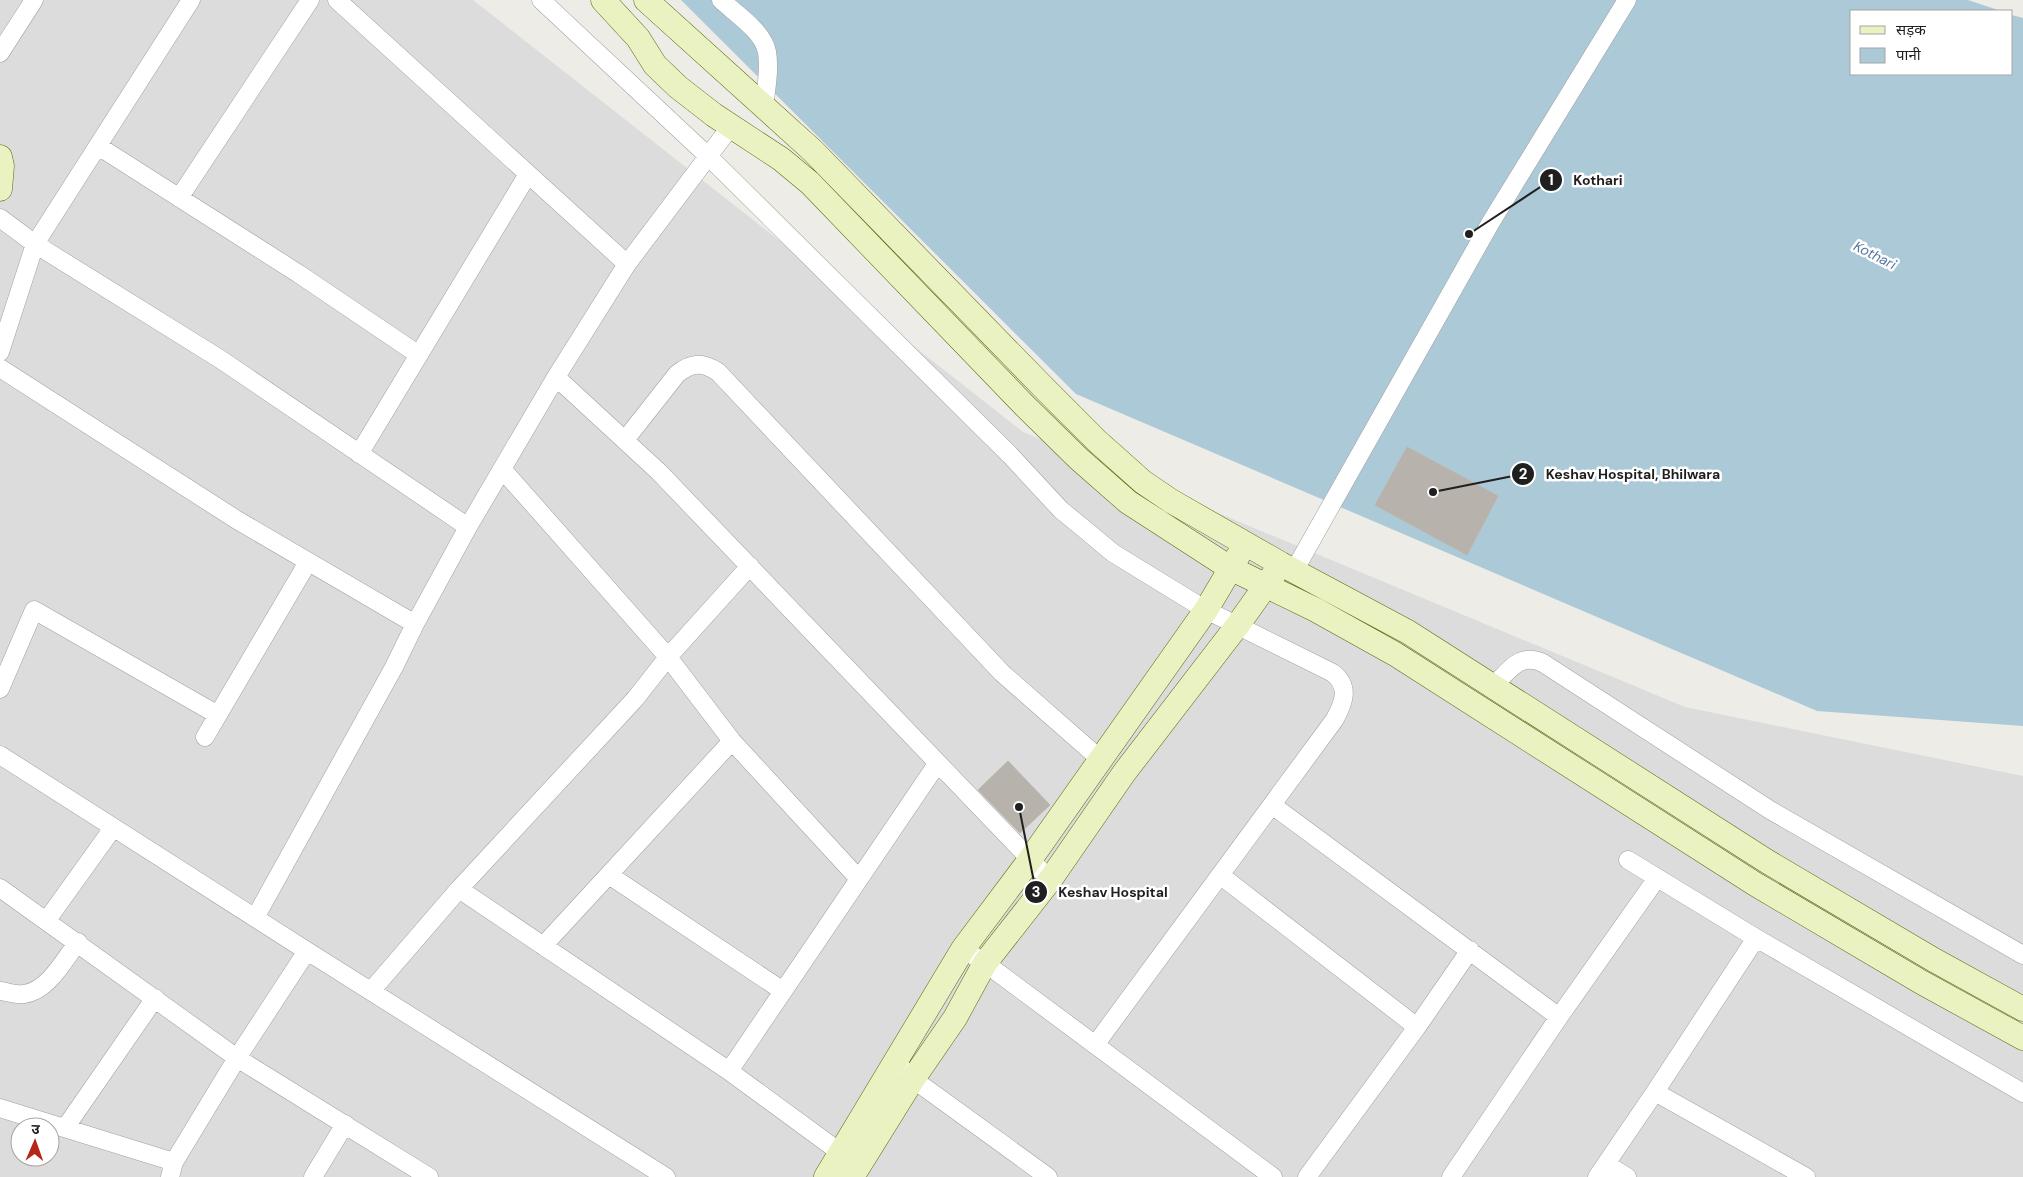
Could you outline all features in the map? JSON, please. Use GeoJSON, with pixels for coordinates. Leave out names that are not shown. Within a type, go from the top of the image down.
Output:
{"type":"FeatureCollection","features":[{"type":"Feature","properties":{"kind":"main road"},"geometry":{"type":"LineString","coordinates":[[603,0],[638,38],[656,65],[678,87],[731,126],[781,159],[810,183],[1024,405],[1079,460],[1128,502],[1230,568],[1316,610],[1395,654],[1754,884],[1922,982],[2023,1038]]}},
{"type":"Feature","properties":{"kind":"main road"},"geometry":{"type":"LineString","coordinates":[[646,0],[813,151],[1097,441],[1143,482],[1287,568],[1408,632],[1768,862],[1934,960],[2023,1009]]}},
{"type":"Feature","properties":{"kind":"main road"},"geometry":{"type":"LineString","coordinates":[[0,157],[2,166],[0,189]]}},
{"type":"Feature","properties":{"kind":"main road"},"geometry":{"type":"LineString","coordinates":[[826,1177],[963,949],[1029,860],[1206,610],[1246,544]]}},
{"type":"Feature","properties":{"kind":"main road"},"geometry":{"type":"LineString","coordinates":[[852,1177],[913,1079],[955,1018],[985,963],[1050,880],[1124,773],[1266,587],[1287,568]]}},
{"type":"Feature","properties":{"kind":"street"},"geometry":{"type":"LineString","coordinates":[[0,53],[34,0]]}},
{"type":"Feature","properties":{"kind":"street"},"geometry":{"type":"LineString","coordinates":[[0,352],[35,244],[191,0]]}},
{"type":"Feature","properties":{"kind":"street"},"geometry":{"type":"LineString","coordinates":[[179,198],[310,0]]}},
{"type":"Feature","properties":{"kind":"street"},"geometry":{"type":"LineString","coordinates":[[337,0],[627,264]]}},
{"type":"Feature","properties":{"kind":"street"},"geometry":{"type":"LineString","coordinates":[[541,0],[710,157],[1010,455],[1061,510],[1114,553],[1206,610],[1340,678],[1343,685],[1343,700],[1334,719],[1095,1045]]}},
{"type":"Feature","properties":{"kind":"street"},"geometry":{"type":"LineString","coordinates":[[721,0],[752,28],[767,50],[768,65],[764,107]]}},
{"type":"Feature","properties":{"kind":"street"},"geometry":{"type":"LineString","coordinates":[[1287,568],[1491,222],[1627,0]]}},
{"type":"Feature","properties":{"kind":"street"},"geometry":{"type":"LineString","coordinates":[[255,918],[394,667],[415,624],[468,527],[556,377],[627,264],[710,157],[731,126]]}},
{"type":"Feature","properties":{"kind":"street"},"geometry":{"type":"LineString","coordinates":[[98,146],[419,355]]}},
{"type":"Feature","properties":{"kind":"street"},"geometry":{"type":"LineString","coordinates":[[359,454],[528,174]]}},
{"type":"Feature","properties":{"kind":"street"},"geometry":{"type":"LineString","coordinates":[[0,218],[35,244],[220,359],[468,527]]}},
{"type":"Feature","properties":{"kind":"street"},"geometry":{"type":"LineString","coordinates":[[625,440],[677,374],[686,367],[698,363],[709,366],[718,372],[1002,672],[1100,759]]}},
{"type":"Feature","properties":{"kind":"street"},"geometry":{"type":"LineString","coordinates":[[0,368],[237,520],[415,624]]}},
{"type":"Feature","properties":{"kind":"street"},"geometry":{"type":"LineString","coordinates":[[556,377],[660,472],[937,764],[1050,880]]}},
{"type":"Feature","properties":{"kind":"street"},"geometry":{"type":"LineString","coordinates":[[502,469],[668,657],[732,740],[859,879]]}},
{"type":"Feature","properties":{"kind":"street"},"geometry":{"type":"LineString","coordinates":[[205,736],[308,562]]}},
{"type":"Feature","properties":{"kind":"street"},"geometry":{"type":"LineString","coordinates":[[371,991],[459,889],[635,699],[668,657],[750,566]]}},
{"type":"Feature","properties":{"kind":"street"},"geometry":{"type":"LineString","coordinates":[[0,689],[34,610],[218,715]]}},
{"type":"Feature","properties":{"kind":"street"},"geometry":{"type":"LineString","coordinates":[[1493,686],[1516,664],[1525,659],[1534,659],[1543,663],[1770,810],[2023,955]]}},
{"type":"Feature","properties":{"kind":"street"},"geometry":{"type":"LineString","coordinates":[[543,946],[732,740]]}},
{"type":"Feature","properties":{"kind":"street"},"geometry":{"type":"LineString","coordinates":[[0,755],[663,1176]]}},
{"type":"Feature","properties":{"kind":"street"},"geometry":{"type":"LineString","coordinates":[[729,1071],[937,764]]}},
{"type":"Feature","properties":{"kind":"street"},"geometry":{"type":"LineString","coordinates":[[1272,805],[1559,1016]]}},
{"type":"Feature","properties":{"kind":"street"},"geometry":{"type":"LineString","coordinates":[[47,920],[114,828]]}},
{"type":"Feature","properties":{"kind":"street"},"geometry":{"type":"LineString","coordinates":[[1628,860],[1756,938],[2023,1093]]}},
{"type":"Feature","properties":{"kind":"street"},"geometry":{"type":"LineString","coordinates":[[609,875],[783,991]]}},
{"type":"Feature","properties":{"kind":"street"},"geometry":{"type":"LineString","coordinates":[[1220,875],[1417,1027]]}},
{"type":"Feature","properties":{"kind":"street"},"geometry":{"type":"LineString","coordinates":[[1451,1177],[1559,1016],[1657,878]]}},
{"type":"Feature","properties":{"kind":"street"},"geometry":{"type":"LineString","coordinates":[[0,888],[78,942],[237,1058],[429,1177]]}},
{"type":"Feature","properties":{"kind":"street"},"geometry":{"type":"LineString","coordinates":[[459,889],[729,1071],[841,1153]]}},
{"type":"Feature","properties":{"kind":"street"},"geometry":{"type":"LineString","coordinates":[[1627,1177],[1601,1171],[1756,938]]}},
{"type":"Feature","properties":{"kind":"street"},"geometry":{"type":"LineString","coordinates":[[0,991],[23,994],[35,991],[47,982],[78,942]]}},
{"type":"Feature","properties":{"kind":"street"},"geometry":{"type":"LineString","coordinates":[[963,949],[985,963],[1273,1177]]}},
{"type":"Feature","properties":{"kind":"street"},"geometry":{"type":"LineString","coordinates":[[1307,1177],[1417,1027],[1470,950]]}},
{"type":"Feature","properties":{"kind":"street"},"geometry":{"type":"LineString","coordinates":[[0,1108],[64,1128],[172,1169],[237,1058],[306,951]]}},
{"type":"Feature","properties":{"kind":"street"},"geometry":{"type":"LineString","coordinates":[[64,1128],[155,998]]}},
{"type":"Feature","properties":{"kind":"street"},"geometry":{"type":"LineString","coordinates":[[895,1062],[913,1079],[1048,1177]]}},
{"type":"Feature","properties":{"kind":"street"},"geometry":{"type":"LineString","coordinates":[[1655,1092],[1806,1177]]}},
{"type":"Feature","properties":{"kind":"street"},"geometry":{"type":"LineString","coordinates":[[313,1177],[345,1124]]}},
{"type":"Feature","properties":{"kind":"shaded area"},"geometry":{"type":"Polygon","coordinates":[[[0,0],[473,0],[1023,432],[1685,707],[2023,776],[2023,1177],[0,1177],[0,0]]]}},
{"type":"Feature","properties":{"kind":"water","name":"Kothari"},"geometry":{"type":"Polygon","coordinates":[[[681,0],[1968,0],[1998,10],[1850,10],[1850,75],[2013,75],[2013,15],[2023,18],[2023,726],[1817,711],[1076,394],[681,0]]]}},
{"type":"Feature","properties":{"kind":"building"},"geometry":{"type":"Polygon","coordinates":[[[1407,447],[1498,496],[1467,555],[1375,505],[1407,447]]]}},
{"type":"Feature","properties":{"kind":"building"},"geometry":{"type":"Polygon","coordinates":[[[1008,761],[1050,805],[1020,833],[978,790],[1008,761]]]}},
{"type":"Feature","properties":{"kind":"place","name":"Kothari"},"geometry":{"type":"Point","coordinates":[1469,234]}},
{"type":"Feature","properties":{"kind":"place","name":"Keshav Hospital, Bhilwara"},"geometry":{"type":"Point","coordinates":[1433,492]}},
{"type":"Feature","properties":{"kind":"place","name":"Keshav Hospital"},"geometry":{"type":"Point","coordinates":[1019,807]}}]}
